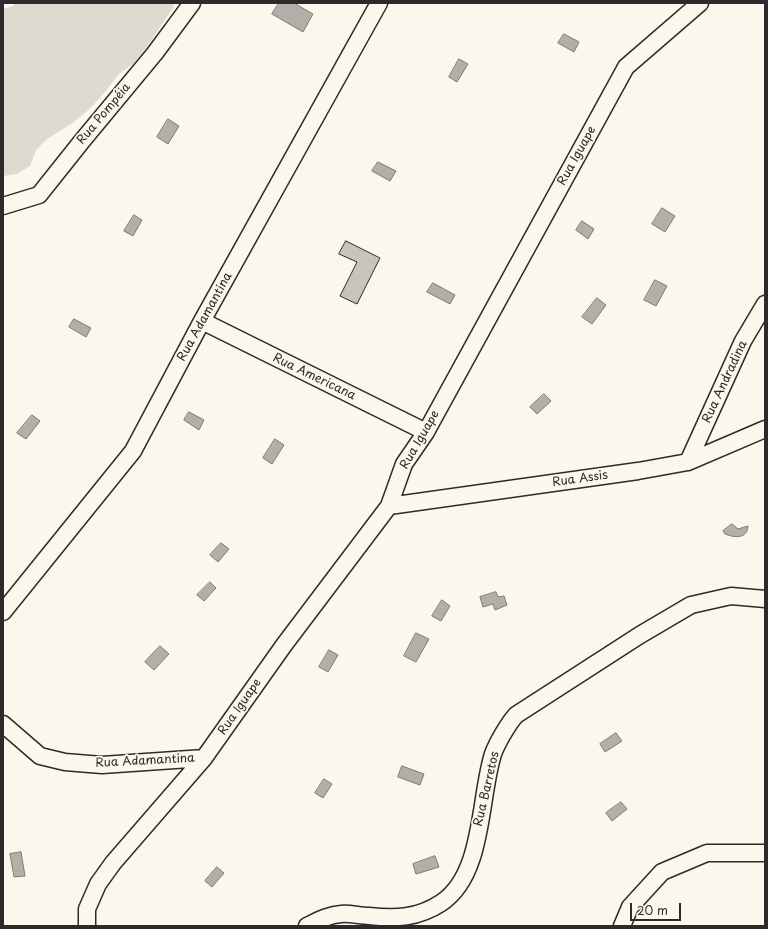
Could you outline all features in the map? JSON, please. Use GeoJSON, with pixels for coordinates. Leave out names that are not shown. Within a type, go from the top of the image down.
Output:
{"type":"FeatureCollection","features":[{"type":"Feature","properties":{"kind":"street","name":"Rua Pompéia"},"geometry":{"type":"LineString","coordinates":[[3,206],[39,195],[155,53],[192,3]]}},
{"type":"Feature","properties":{"kind":"street","name":"Rua Adamantina"},"geometry":{"type":"LineString","coordinates":[[3,612],[133,451],[202,321],[379,3]]}},
{"type":"Feature","properties":{"kind":"street","name":"Rua Iguape"},"geometry":{"type":"LineString","coordinates":[[87,926],[87,908],[98,884],[113,863],[204,758],[284,645],[389,506],[404,464],[426,432],[626,67],[700,3]]}},
{"type":"Feature","properties":{"kind":"street","name":"Rua Andradina"},"geometry":{"type":"LineString","coordinates":[[688,462],[743,341],[765,304]]}},
{"type":"Feature","properties":{"kind":"street","name":"Rua Americana"},"geometry":{"type":"LineString","coordinates":[[202,321],[426,432]]}},
{"type":"Feature","properties":{"kind":"street","name":"Rua Assis"},"geometry":{"type":"LineString","coordinates":[[389,506],[638,472],[688,462],[765,429]]}},
{"type":"Feature","properties":{"kind":"street","name":"Rua Barretos"},"geometry":{"type":"LineString","coordinates":[[307,926],[324,917],[343,914],[395,918],[420,914],[442,902],[458,886],[470,864],[493,754],[511,721],[516,715],[640,635],[691,605],[730,596],[765,599]]}},
{"type":"Feature","properties":{"kind":"street","name":"Rua Adamantina"},"geometry":{"type":"LineString","coordinates":[[3,724],[40,756],[65,762],[102,765],[204,758]]}},
{"type":"Feature","properties":{"kind":"street"},"geometry":{"type":"LineString","coordinates":[[622,926],[630,907],[662,872],[707,853],[765,853]]}},
{"type":"Feature","properties":{"kind":"shaded area"},"geometry":{"type":"Polygon","coordinates":[[[15,3],[174,3],[173,8],[144,51],[133,64],[120,73],[99,99],[74,122],[47,139],[36,150],[30,166],[17,174],[3,176],[3,9],[13,6],[15,3]]]}},
{"type":"Feature","properties":{"kind":"shaded area"},"geometry":{"type":"Polygon","coordinates":[[[279,3],[294,3],[313,14],[303,32],[272,14],[279,3]]]}},
{"type":"Feature","properties":{"kind":"shaded area"},"geometry":{"type":"Polygon","coordinates":[[[564,34],[579,42],[574,52],[558,43],[564,34]]]}},
{"type":"Feature","properties":{"kind":"shaded area"},"geometry":{"type":"Polygon","coordinates":[[[459,59],[468,64],[457,82],[449,77],[459,59]]]}},
{"type":"Feature","properties":{"kind":"shaded area"},"geometry":{"type":"Polygon","coordinates":[[[168,119],[179,126],[168,144],[157,137],[168,119]]]}},
{"type":"Feature","properties":{"kind":"shaded area"},"geometry":{"type":"Polygon","coordinates":[[[378,162],[396,171],[390,181],[372,171],[378,162]]]}},
{"type":"Feature","properties":{"kind":"shaded area"},"geometry":{"type":"Polygon","coordinates":[[[662,208],[675,216],[665,232],[652,224],[662,208]]]}},
{"type":"Feature","properties":{"kind":"shaded area"},"geometry":{"type":"Polygon","coordinates":[[[134,215],[142,220],[133,236],[124,231],[134,215]]]}},
{"type":"Feature","properties":{"kind":"shaded area"},"geometry":{"type":"Polygon","coordinates":[[[582,221],[594,229],[588,239],[576,230],[582,221]]]}},
{"type":"Feature","properties":{"kind":"shaded area"},"geometry":{"type":"Polygon","coordinates":[[[655,280],[667,286],[656,306],[644,300],[655,280]]]}},
{"type":"Feature","properties":{"kind":"shaded area"},"geometry":{"type":"Polygon","coordinates":[[[433,283],[455,295],[450,304],[427,292],[433,283]]]}},
{"type":"Feature","properties":{"kind":"shaded area"},"geometry":{"type":"Polygon","coordinates":[[[597,298],[606,305],[592,324],[582,317],[597,298]]]}},
{"type":"Feature","properties":{"kind":"shaded area"},"geometry":{"type":"Polygon","coordinates":[[[74,319],[91,328],[86,337],[69,327],[74,319]]]}},
{"type":"Feature","properties":{"kind":"shaded area"},"geometry":{"type":"Polygon","coordinates":[[[544,394],[551,401],[537,414],[530,407],[544,394]]]}},
{"type":"Feature","properties":{"kind":"shaded area"},"geometry":{"type":"Polygon","coordinates":[[[189,412],[204,420],[199,430],[184,420],[189,412]]]}},
{"type":"Feature","properties":{"kind":"shaded area"},"geometry":{"type":"Polygon","coordinates":[[[32,415],[40,421],[26,439],[17,433],[32,415]]]}},
{"type":"Feature","properties":{"kind":"shaded area"},"geometry":{"type":"Polygon","coordinates":[[[275,439],[284,445],[272,464],[263,458],[275,439]]]}},
{"type":"Feature","properties":{"kind":"shaded area"},"geometry":{"type":"Polygon","coordinates":[[[732,524],[738,529],[748,526],[747,530],[743,535],[736,537],[725,534],[723,531],[732,524]]]}},
{"type":"Feature","properties":{"kind":"shaded area"},"geometry":{"type":"Polygon","coordinates":[[[221,543],[229,549],[218,562],[210,555],[221,543]]]}},
{"type":"Feature","properties":{"kind":"shaded area"},"geometry":{"type":"Polygon","coordinates":[[[210,582],[216,588],[204,601],[197,595],[210,582]]]}},
{"type":"Feature","properties":{"kind":"shaded area"},"geometry":{"type":"Polygon","coordinates":[[[496,592],[498,597],[504,596],[507,605],[495,610],[493,604],[483,607],[480,597],[496,592]]]}},
{"type":"Feature","properties":{"kind":"shaded area"},"geometry":{"type":"Polygon","coordinates":[[[442,600],[450,606],[441,621],[432,616],[442,600]]]}},
{"type":"Feature","properties":{"kind":"shaded area"},"geometry":{"type":"Polygon","coordinates":[[[416,633],[429,639],[416,662],[404,656],[416,633]]]}},
{"type":"Feature","properties":{"kind":"shaded area"},"geometry":{"type":"Polygon","coordinates":[[[160,646],[169,654],[154,670],[145,662],[160,646]]]}},
{"type":"Feature","properties":{"kind":"shaded area"},"geometry":{"type":"Polygon","coordinates":[[[329,650],[338,655],[328,672],[319,667],[329,650]]]}},
{"type":"Feature","properties":{"kind":"shaded area"},"geometry":{"type":"Polygon","coordinates":[[[616,733],[622,741],[605,752],[600,744],[616,733]]]}},
{"type":"Feature","properties":{"kind":"shaded area"},"geometry":{"type":"Polygon","coordinates":[[[402,766],[424,774],[420,785],[398,777],[402,766]]]}},
{"type":"Feature","properties":{"kind":"shaded area"},"geometry":{"type":"Polygon","coordinates":[[[324,779],[332,784],[323,798],[315,793],[324,779]]]}},
{"type":"Feature","properties":{"kind":"shaded area"},"geometry":{"type":"Polygon","coordinates":[[[621,802],[627,809],[612,821],[606,813],[621,802]]]}},
{"type":"Feature","properties":{"kind":"shaded area"},"geometry":{"type":"Polygon","coordinates":[[[21,852],[25,876],[14,877],[10,854],[21,852]]]}},
{"type":"Feature","properties":{"kind":"shaded area"},"geometry":{"type":"Polygon","coordinates":[[[435,856],[439,867],[416,874],[413,864],[435,856]]]}},
{"type":"Feature","properties":{"kind":"shaded area"},"geometry":{"type":"Polygon","coordinates":[[[217,867],[224,873],[212,887],[205,881],[217,867]]]}},
{"type":"Feature","properties":{"kind":"building"},"geometry":{"type":"Polygon","coordinates":[[[346,241],[380,258],[357,304],[340,296],[357,262],[339,254],[346,241]]]}}]}
